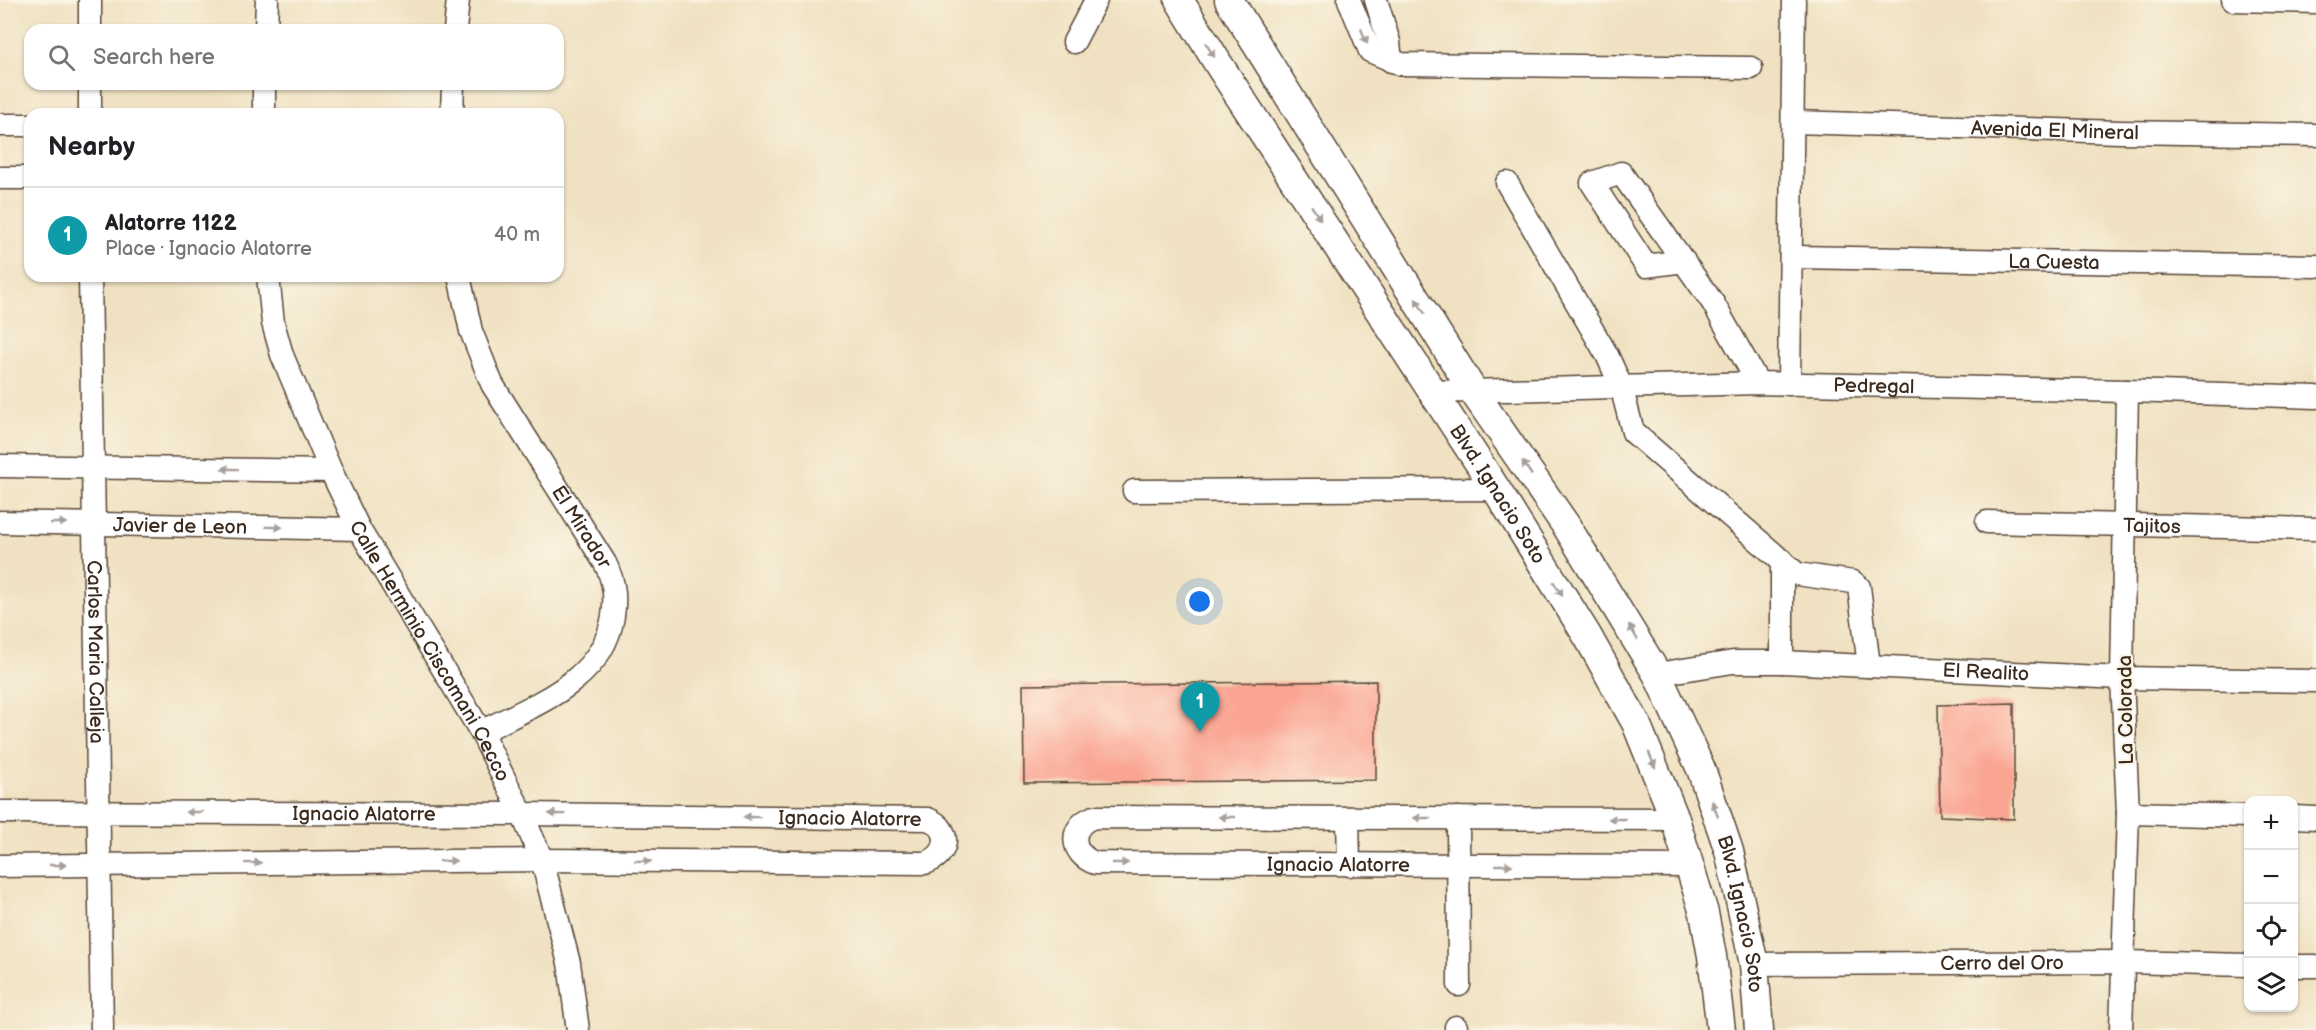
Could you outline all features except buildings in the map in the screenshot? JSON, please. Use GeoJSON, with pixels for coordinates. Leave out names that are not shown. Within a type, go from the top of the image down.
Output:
{"type":"FeatureCollection","features":[{"type":"Feature","properties":{"kind":"main road","name":"Blvd. Ignacio Soto"},"geometry":{"type":"LineString","coordinates":[[1179,0],[1496,489],[1588,637],[1636,723],[1675,819],[1704,914],[1712,956],[1721,1030]]}},
{"type":"Feature","properties":{"kind":"main road","name":"Blvd. Ignacio Soto"},"geometry":{"type":"LineString","coordinates":[[1229,0],[1473,391],[1567,527],[1657,674],[1701,769],[1719,818],[1736,879],[1754,964],[1759,1030]]}},
{"type":"Feature","properties":{"kind":"main road"},"geometry":{"type":"LineString","coordinates":[[1675,819],[1686,822],[1707,847],[1734,946],[1742,958],[1754,964]]}},
{"type":"Feature","properties":{"kind":"street"},"geometry":{"type":"LineString","coordinates":[[90,0],[90,24]]}},
{"type":"Feature","properties":{"kind":"street"},"geometry":{"type":"LineString","coordinates":[[266,24],[267,0]]}},
{"type":"Feature","properties":{"kind":"street"},"geometry":{"type":"LineString","coordinates":[[456,24],[458,0]]}},
{"type":"Feature","properties":{"kind":"street"},"geometry":{"type":"LineString","coordinates":[[1074,42],[1096,0]]}},
{"type":"Feature","properties":{"kind":"street"},"geometry":{"type":"LineString","coordinates":[[1349,0],[1370,51],[1391,62],[1414,66],[1751,68]]}},
{"type":"Feature","properties":{"kind":"street"},"geometry":{"type":"LineString","coordinates":[[1376,0],[1389,42],[1391,62]]}},
{"type":"Feature","properties":{"kind":"street"},"geometry":{"type":"LineString","coordinates":[[1789,384],[1794,0]]}},
{"type":"Feature","properties":{"kind":"street"},"geometry":{"type":"LineString","coordinates":[[2233,0],[2316,2]]}},
{"type":"Feature","properties":{"kind":"street"},"geometry":{"type":"LineString","coordinates":[[90,90],[90,108]]}},
{"type":"Feature","properties":{"kind":"street"},"geometry":{"type":"LineString","coordinates":[[264,90],[264,108]]}},
{"type":"Feature","properties":{"kind":"street"},"geometry":{"type":"LineString","coordinates":[[453,90],[453,108]]}},
{"type":"Feature","properties":{"kind":"street","name":"Avenida El Mineral"},"geometry":{"type":"LineString","coordinates":[[1793,122],[2120,132],[2316,135]]}},
{"type":"Feature","properties":{"kind":"street"},"geometry":{"type":"LineString","coordinates":[[0,125],[24,125]]}},
{"type":"Feature","properties":{"kind":"street"},"geometry":{"type":"LineString","coordinates":[[0,178],[24,178]]}},
{"type":"Feature","properties":{"kind":"street"},"geometry":{"type":"LineString","coordinates":[[1507,183],[1607,355],[1621,387],[1633,432],[1797,574],[1852,582],[1859,588],[1869,666]]}},
{"type":"Feature","properties":{"kind":"street","name":"La Cuesta"},"geometry":{"type":"LineString","coordinates":[[1792,257],[2316,266]]}},
{"type":"Feature","properties":{"kind":"street"},"geometry":{"type":"LineString","coordinates":[[1684,261],[1713,303],[1758,383]]}},
{"type":"Feature","properties":{"kind":"street","name":"Carlos Maria Calleja"},"geometry":{"type":"LineString","coordinates":[[90,282],[102,1030]]}},
{"type":"Feature","properties":{"kind":"street","name":"Calle Herminio Ciscomani Cecco"},"geometry":{"type":"LineString","coordinates":[[269,282],[273,323],[282,355],[331,471],[360,529],[481,732],[542,860],[569,963],[578,1030]]}},
{"type":"Feature","properties":{"kind":"street","name":"El Mirador"},"geometry":{"type":"LineString","coordinates":[[460,282],[471,332],[492,384],[605,563],[613,580],[615,604],[612,627],[596,661],[558,693],[481,732]]}},
{"type":"Feature","properties":{"kind":"street","name":"Pedregal"},"geometry":{"type":"LineString","coordinates":[[1433,392],[1758,383],[2316,397]]}},
{"type":"Feature","properties":{"kind":"street","name":"La Colorada"},"geometry":{"type":"LineString","coordinates":[[2121,1030],[2128,813],[2122,678],[2127,391]]}},
{"type":"Feature","properties":{"kind":"street"},"geometry":{"type":"LineString","coordinates":[[0,466],[331,471]]}},
{"type":"Feature","properties":{"kind":"street"},"geometry":{"type":"LineString","coordinates":[[1134,491],[1496,489]]}},
{"type":"Feature","properties":{"kind":"street","name":"Javier de Leon"},"geometry":{"type":"LineString","coordinates":[[0,522],[360,529]]}},
{"type":"Feature","properties":{"kind":"street","name":"Tajitos"},"geometry":{"type":"LineString","coordinates":[[1987,522],[2316,529]]}},
{"type":"Feature","properties":{"kind":"street"},"geometry":{"type":"LineString","coordinates":[[1782,560],[1782,662]]}},
{"type":"Feature","properties":{"kind":"street","name":"El Realito"},"geometry":{"type":"LineString","coordinates":[[1657,674],[1733,662],[1782,662],[2122,678],[2316,681]]}},
{"type":"Feature","properties":{"kind":"street","name":"Ignacio Alatorre"},"geometry":{"type":"LineString","coordinates":[[0,812],[522,814],[928,819],[938,823],[943,830],[945,840],[942,852],[935,860],[926,863],[542,860],[0,866]]}},
{"type":"Feature","properties":{"kind":"street"},"geometry":{"type":"LineString","coordinates":[[2128,813],[2244,816]]}},
{"type":"Feature","properties":{"kind":"street","name":"Ignacio Alatorre"},"geometry":{"type":"LineString","coordinates":[[1675,819],[1094,817],[1084,820],[1077,829],[1076,839],[1078,851],[1085,859],[1095,863],[1690,866]]}},
{"type":"Feature","properties":{"kind":"street"},"geometry":{"type":"LineString","coordinates":[[2298,817],[2316,818]]}},
{"type":"Feature","properties":{"kind":"street"},"geometry":{"type":"LineString","coordinates":[[1348,818],[1349,865]]}},
{"type":"Feature","properties":{"kind":"street"},"geometry":{"type":"LineString","coordinates":[[1458,818],[1459,985]]}},
{"type":"Feature","properties":{"kind":"street","name":"Cerro del Oro"},"geometry":{"type":"LineString","coordinates":[[1754,964],[2124,962],[2244,965]]}},
{"type":"Feature","properties":{"kind":"street"},"geometry":{"type":"LineString","coordinates":[[2298,966],[2316,966]]}},
{"type":"Feature","properties":{"kind":"place","name":"Alatorre 1122"},"geometry":{"type":"Point","coordinates":[1200,732]}}]}
